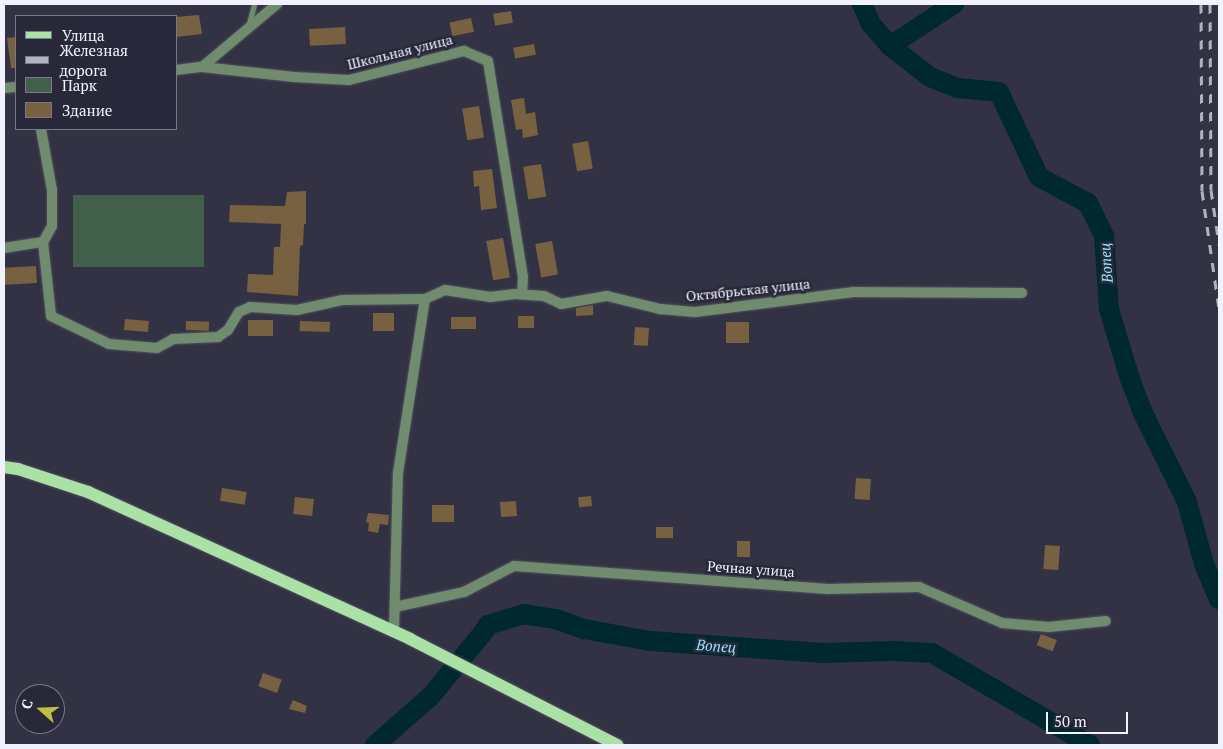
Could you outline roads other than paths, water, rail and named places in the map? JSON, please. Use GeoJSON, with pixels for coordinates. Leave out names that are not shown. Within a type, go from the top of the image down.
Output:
{"type":"FeatureCollection","features":[{"type":"Feature","properties":{"kind":"main road"},"geometry":{"type":"LineString","coordinates":[[4,467],[18,469],[88,492],[394,632],[617,745]]}},
{"type":"Feature","properties":{"kind":"street"},"geometry":{"type":"LineString","coordinates":[[178,70],[202,67],[276,4]]}},
{"type":"Feature","properties":{"kind":"street","name":"Школьная улица"},"geometry":{"type":"LineString","coordinates":[[202,67],[294,77],[349,80],[464,51],[488,61],[523,277],[522,294]]}},
{"type":"Feature","properties":{"kind":"street"},"geometry":{"type":"LineString","coordinates":[[4,248],[43,242],[52,226],[52,190],[41,130]]}},
{"type":"Feature","properties":{"kind":"street","name":"Октябрьская улица"},"geometry":{"type":"LineString","coordinates":[[43,242],[51,316],[109,344],[157,348],[172,339],[218,337],[228,330],[238,312],[250,307],[297,310],[343,300],[425,300],[446,290],[490,297],[522,294],[544,296],[561,304],[607,296],[660,308],[695,312],[854,292],[1022,293]]}},
{"type":"Feature","properties":{"kind":"street"},"geometry":{"type":"LineString","coordinates":[[394,632],[398,473],[425,300]]}},
{"type":"Feature","properties":{"kind":"street","name":"Речная улица"},"geometry":{"type":"LineString","coordinates":[[395,607],[464,592],[514,566],[828,589],[919,587],[1002,623],[1049,627],[1106,621]]}},
{"type":"Feature","properties":{"kind":"lane"},"geometry":{"type":"LineString","coordinates":[[248,28],[254,4]]}},
{"type":"Feature","properties":{"kind":"waterway","name":"Вопец"},"geometry":{"type":"LineString","coordinates":[[862,4],[871,24],[890,46],[930,77],[957,88],[999,92],[1039,177],[1088,203],[1104,236],[1109,309],[1130,379],[1142,411],[1187,502],[1204,564],[1219,599]]}},
{"type":"Feature","properties":{"kind":"waterway"},"geometry":{"type":"LineString","coordinates":[[890,46],[954,4]]}},
{"type":"Feature","properties":{"kind":"waterway","name":"Вопец"},"geometry":{"type":"LineString","coordinates":[[375,745],[431,696],[488,625],[523,614],[556,619],[584,629],[650,641],[823,653],[894,651],[932,653],[1090,745]]}},
{"type":"Feature","properties":{"kind":"railway"},"geometry":{"type":"LineString","coordinates":[[1201,4],[1202,191],[1219,309]]}},
{"type":"Feature","properties":{"kind":"railway"},"geometry":{"type":"LineString","coordinates":[[1210,4],[1211,190],[1219,244]]}}]}
